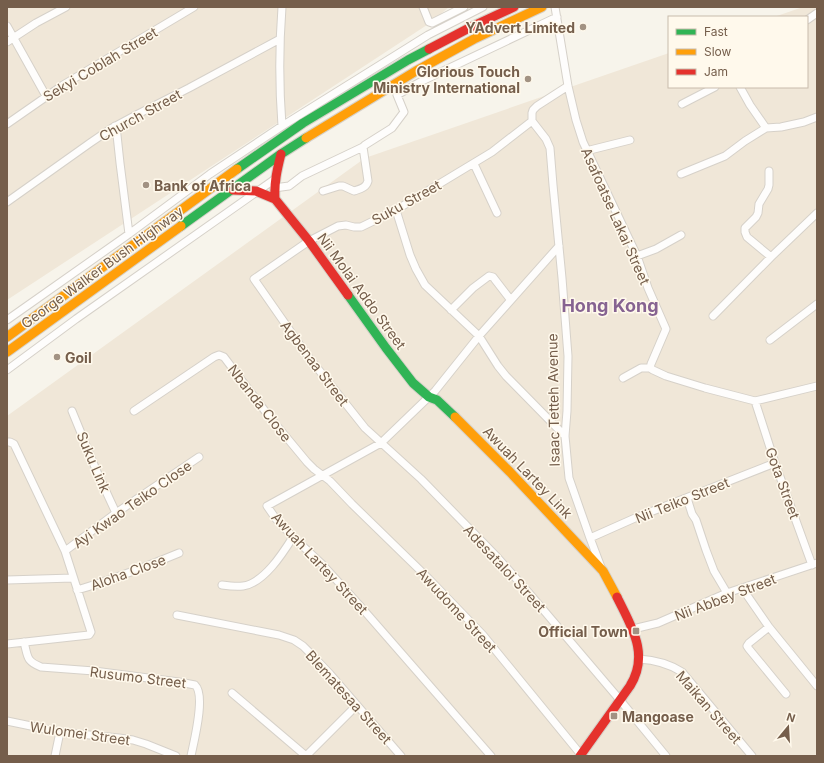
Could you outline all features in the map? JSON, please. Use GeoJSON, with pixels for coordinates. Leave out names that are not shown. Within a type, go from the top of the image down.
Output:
{"type":"FeatureCollection","features":[{"type":"Feature","properties":{"kind":"main road","name":"George Walker Bush Highway"},"geometry":{"type":"LineString","coordinates":[[7,337],[227,176],[303,124],[408,60],[471,27],[514,7]]}},
{"type":"Feature","properties":{"kind":"main road","name":"George Walker Bush Highway"},"geometry":{"type":"LineString","coordinates":[[7,352],[281,154],[416,71],[474,39],[542,7]]}},
{"type":"Feature","properties":{"kind":"main road"},"geometry":{"type":"LineString","coordinates":[[275,199],[274,183],[281,154]]}},
{"type":"Feature","properties":{"kind":"main road","name":"Nii Molai Addo Street"},"geometry":{"type":"LineString","coordinates":[[233,190],[256,191],[275,199],[309,241],[413,383],[429,397]]}},
{"type":"Feature","properties":{"kind":"main road","name":"Awuah Lartey Link"},"geometry":{"type":"LineString","coordinates":[[429,397],[437,400],[457,419],[510,472],[603,571]]}},
{"type":"Feature","properties":{"kind":"main road","name":"Isaac Tetteh Avenue"},"geometry":{"type":"LineString","coordinates":[[581,756],[630,686],[635,678],[638,668],[638,649],[632,629],[603,571]]}},
{"type":"Feature","properties":{"kind":"street"},"geometry":{"type":"LineString","coordinates":[[10,40],[36,23],[66,7]]}},
{"type":"Feature","properties":{"kind":"street","name":"Sekyi Coblah Street"},"geometry":{"type":"LineString","coordinates":[[7,124],[46,96],[194,7]]}},
{"type":"Feature","properties":{"kind":"street"},"geometry":{"type":"LineString","coordinates":[[282,7],[280,39],[280,93],[282,126]]}},
{"type":"Feature","properties":{"kind":"street"},"geometry":{"type":"LineString","coordinates":[[423,7],[430,23],[464,7]]}},
{"type":"Feature","properties":{"kind":"street"},"geometry":{"type":"LineString","coordinates":[[7,320],[129,234],[210,174],[282,126],[428,35],[483,7]]}},
{"type":"Feature","properties":{"kind":"street","name":"Asafoatse Lakai Street"},"geometry":{"type":"LineString","coordinates":[[556,7],[556,17],[568,86],[586,151],[637,256],[648,288],[666,329],[650,368]]}},
{"type":"Feature","properties":{"kind":"street"},"geometry":{"type":"LineString","coordinates":[[808,19],[817,13]]}},
{"type":"Feature","properties":{"kind":"street"},"geometry":{"type":"LineString","coordinates":[[7,370],[256,191],[274,183],[289,186],[302,176],[363,147],[392,128],[404,112],[397,95],[422,81],[556,17]]}},
{"type":"Feature","properties":{"kind":"street"},"geometry":{"type":"LineString","coordinates":[[7,26],[10,40],[46,96]]}},
{"type":"Feature","properties":{"kind":"street","name":"Church Street"},"geometry":{"type":"LineString","coordinates":[[7,202],[115,126],[280,39]]}},
{"type":"Feature","properties":{"kind":"street"},"geometry":{"type":"LineString","coordinates":[[532,121],[532,113],[537,106],[568,86]]}},
{"type":"Feature","properties":{"kind":"street"},"geometry":{"type":"LineString","coordinates":[[682,104],[713,88]]}},
{"type":"Feature","properties":{"kind":"street"},"geometry":{"type":"LineString","coordinates":[[741,88],[766,128]]}},
{"type":"Feature","properties":{"kind":"street"},"geometry":{"type":"LineString","coordinates":[[681,174],[725,156],[766,128],[804,122],[817,117]]}},
{"type":"Feature","properties":{"kind":"street","name":"Suku Street"},"geometry":{"type":"LineString","coordinates":[[254,279],[309,241],[338,226],[346,225],[361,227],[396,210],[474,164],[532,121]]}},
{"type":"Feature","properties":{"kind":"street","name":"Isaac Tetteh Avenue"},"geometry":{"type":"LineString","coordinates":[[532,121],[546,139],[550,148],[568,356],[565,436],[569,478],[603,571]]}},
{"type":"Feature","properties":{"kind":"street"},"geometry":{"type":"LineString","coordinates":[[115,126],[129,234]]}},
{"type":"Feature","properties":{"kind":"street"},"geometry":{"type":"LineString","coordinates":[[586,151],[630,140]]}},
{"type":"Feature","properties":{"kind":"street"},"geometry":{"type":"LineString","coordinates":[[322,191],[343,186],[354,191],[367,185],[368,181],[363,147]]}},
{"type":"Feature","properties":{"kind":"street"},"geometry":{"type":"LineString","coordinates":[[474,164],[497,213]]}},
{"type":"Feature","properties":{"kind":"street"},"geometry":{"type":"LineString","coordinates":[[769,171],[768,189],[759,204],[756,217],[745,228],[745,232],[748,237],[771,257]]}},
{"type":"Feature","properties":{"kind":"street"},"geometry":{"type":"LineString","coordinates":[[396,210],[410,255],[425,285],[478,336],[506,376],[565,436]]}},
{"type":"Feature","properties":{"kind":"street"},"geometry":{"type":"LineString","coordinates":[[713,316],[817,213]]}},
{"type":"Feature","properties":{"kind":"street"},"geometry":{"type":"LineString","coordinates":[[637,256],[656,249],[681,235]]}},
{"type":"Feature","properties":{"kind":"street","name":"Awuah Lartey Street"},"geometry":{"type":"LineString","coordinates":[[491,756],[327,570],[276,519],[267,506],[381,442],[435,391],[478,336],[559,246]]}},
{"type":"Feature","properties":{"kind":"street"},"geometry":{"type":"LineString","coordinates":[[451,310],[473,288],[489,276],[493,277],[510,299]]}},
{"type":"Feature","properties":{"kind":"street","name":"Agbenaa Street"},"geometry":{"type":"LineString","coordinates":[[254,279],[307,355],[365,428],[381,442]]}},
{"type":"Feature","properties":{"kind":"street"},"geometry":{"type":"LineString","coordinates":[[770,340],[817,304]]}},
{"type":"Feature","properties":{"kind":"street","name":"Nbanda Close"},"geometry":{"type":"LineString","coordinates":[[134,412],[219,355],[224,357],[268,415],[307,462],[322,475]]}},
{"type":"Feature","properties":{"kind":"street"},"geometry":{"type":"LineString","coordinates":[[623,378],[641,368],[650,368],[705,388],[755,401],[817,386]]}},
{"type":"Feature","properties":{"kind":"street","name":"Gota Street"},"geometry":{"type":"LineString","coordinates":[[755,401],[775,463],[815,564]]}},
{"type":"Feature","properties":{"kind":"street","name":"Suku Link"},"geometry":{"type":"LineString","coordinates":[[72,411],[97,472],[116,513]]}},
{"type":"Feature","properties":{"kind":"street"},"geometry":{"type":"LineString","coordinates":[[7,442],[14,444],[65,551],[90,632],[89,635],[7,644]]}},
{"type":"Feature","properties":{"kind":"street","name":"Adesataloi Street"},"geometry":{"type":"LineString","coordinates":[[381,442],[421,479],[529,592],[666,756]]}},
{"type":"Feature","properties":{"kind":"street","name":"Ayi Kwao Teiko Close"},"geometry":{"type":"LineString","coordinates":[[65,551],[116,513],[199,457]]}},
{"type":"Feature","properties":{"kind":"street","name":"Nii Teiko Street"},"geometry":{"type":"LineString","coordinates":[[590,538],[635,518],[775,463]]}},
{"type":"Feature","properties":{"kind":"street","name":"Awudome Street"},"geometry":{"type":"LineString","coordinates":[[322,475],[330,481],[429,579],[483,635],[581,756]]}},
{"type":"Feature","properties":{"kind":"street"},"geometry":{"type":"LineString","coordinates":[[687,498],[711,564],[727,593]]}},
{"type":"Feature","properties":{"kind":"street"},"geometry":{"type":"LineString","coordinates":[[222,585],[244,586],[252,584],[264,575],[279,558],[293,537]]}},
{"type":"Feature","properties":{"kind":"street","name":"Aloha Close"},"geometry":{"type":"LineString","coordinates":[[77,590],[120,577],[179,553]]}},
{"type":"Feature","properties":{"kind":"street","name":"Nii Abbey Street"},"geometry":{"type":"LineString","coordinates":[[632,629],[658,623],[727,593],[815,564]]}},
{"type":"Feature","properties":{"kind":"street"},"geometry":{"type":"LineString","coordinates":[[7,580],[73,578]]}},
{"type":"Feature","properties":{"kind":"street"},"geometry":{"type":"LineString","coordinates":[[742,588],[769,627],[817,686]]}},
{"type":"Feature","properties":{"kind":"street","name":"Blematesaa Street"},"geometry":{"type":"LineString","coordinates":[[177,615],[274,633],[294,640],[303,646],[330,674],[401,756]]}},
{"type":"Feature","properties":{"kind":"street"},"geometry":{"type":"LineString","coordinates":[[769,627],[748,643],[747,646],[786,694]]}},
{"type":"Feature","properties":{"kind":"street","name":"Rusumo Street"},"geometry":{"type":"LineString","coordinates":[[24,642],[28,659],[41,667],[94,671],[192,684],[197,686],[200,705],[191,756]]}},
{"type":"Feature","properties":{"kind":"street","name":"Maikan Street"},"geometry":{"type":"LineString","coordinates":[[639,659],[664,663],[673,666],[682,672],[752,756]]}},
{"type":"Feature","properties":{"kind":"street"},"geometry":{"type":"LineString","coordinates":[[232,693],[306,756],[357,705]]}},
{"type":"Feature","properties":{"kind":"street","name":"Wulomei Street"},"geometry":{"type":"LineString","coordinates":[[7,721],[60,732],[133,740],[176,756]]}},
{"type":"Feature","properties":{"kind":"street"},"geometry":{"type":"LineString","coordinates":[[55,756],[60,732]]}},
{"type":"Feature","properties":{"kind":"shaded area"},"geometry":{"type":"Polygon","coordinates":[[[7,7],[449,7],[430,23],[7,300],[7,7]]]}},
{"type":"Feature","properties":{"kind":"shaded area"},"geometry":{"type":"Polygon","coordinates":[[[803,7],[817,7],[817,756],[7,756],[7,416],[365,158],[668,53],[668,88],[808,88],[808,16],[777,16],[803,7]]]}},
{"type":"Feature","properties":{"kind":"traffic: fast"},"geometry":{"type":"LineString","coordinates":[[237,169],[303,123],[429,49]]}},
{"type":"Feature","properties":{"kind":"traffic: fast"},"geometry":{"type":"LineString","coordinates":[[181,226],[281,154],[306,138]]}},
{"type":"Feature","properties":{"kind":"traffic: fast"},"geometry":{"type":"LineString","coordinates":[[348,295],[413,383],[429,397],[437,400],[455,417]]}},
{"type":"Feature","properties":{"kind":"traffic: slow"},"geometry":{"type":"LineString","coordinates":[[306,138],[416,71],[474,39],[542,7]]}},
{"type":"Feature","properties":{"kind":"traffic: slow"},"geometry":{"type":"LineString","coordinates":[[7,337],[237,169]]}},
{"type":"Feature","properties":{"kind":"traffic: slow"},"geometry":{"type":"LineString","coordinates":[[7,352],[181,226]]}},
{"type":"Feature","properties":{"kind":"traffic: slow"},"geometry":{"type":"LineString","coordinates":[[455,417],[510,472],[603,571],[617,597]]}},
{"type":"Feature","properties":{"kind":"traffic: jam"},"geometry":{"type":"LineString","coordinates":[[429,49],[514,7]]}},
{"type":"Feature","properties":{"kind":"traffic: jam"},"geometry":{"type":"LineString","coordinates":[[275,199],[276,176],[281,154]]}},
{"type":"Feature","properties":{"kind":"traffic: jam"},"geometry":{"type":"LineString","coordinates":[[233,190],[256,191],[275,199],[309,241],[348,295]]}},
{"type":"Feature","properties":{"kind":"traffic: jam"},"geometry":{"type":"LineString","coordinates":[[580,756],[630,686],[636,674],[638,663],[636,640],[633,629],[617,597]]}},
{"type":"Feature","properties":{"kind":"place","name":"YAdvert Limited"},"geometry":{"type":"Point","coordinates":[583,27]}},
{"type":"Feature","properties":{"kind":"place","name":"Glorious Touch Ministry International"},"geometry":{"type":"Point","coordinates":[528,79]}},
{"type":"Feature","properties":{"kind":"place","name":"Bank of Africa"},"geometry":{"type":"Point","coordinates":[146,185]}},
{"type":"Feature","properties":{"kind":"place","name":"Goil"},"geometry":{"type":"Point","coordinates":[57,357]}},
{"type":"Feature","properties":{"kind":"place","name":"Official Town"},"geometry":{"type":"Point","coordinates":[636,631]}},
{"type":"Feature","properties":{"kind":"place","name":"Mangoase"},"geometry":{"type":"Point","coordinates":[614,716]}},
{"type":"Feature","properties":{"kind":"district","name":"Hong Kong"},"geometry":{"type":"Point","coordinates":[610,305]}}]}
